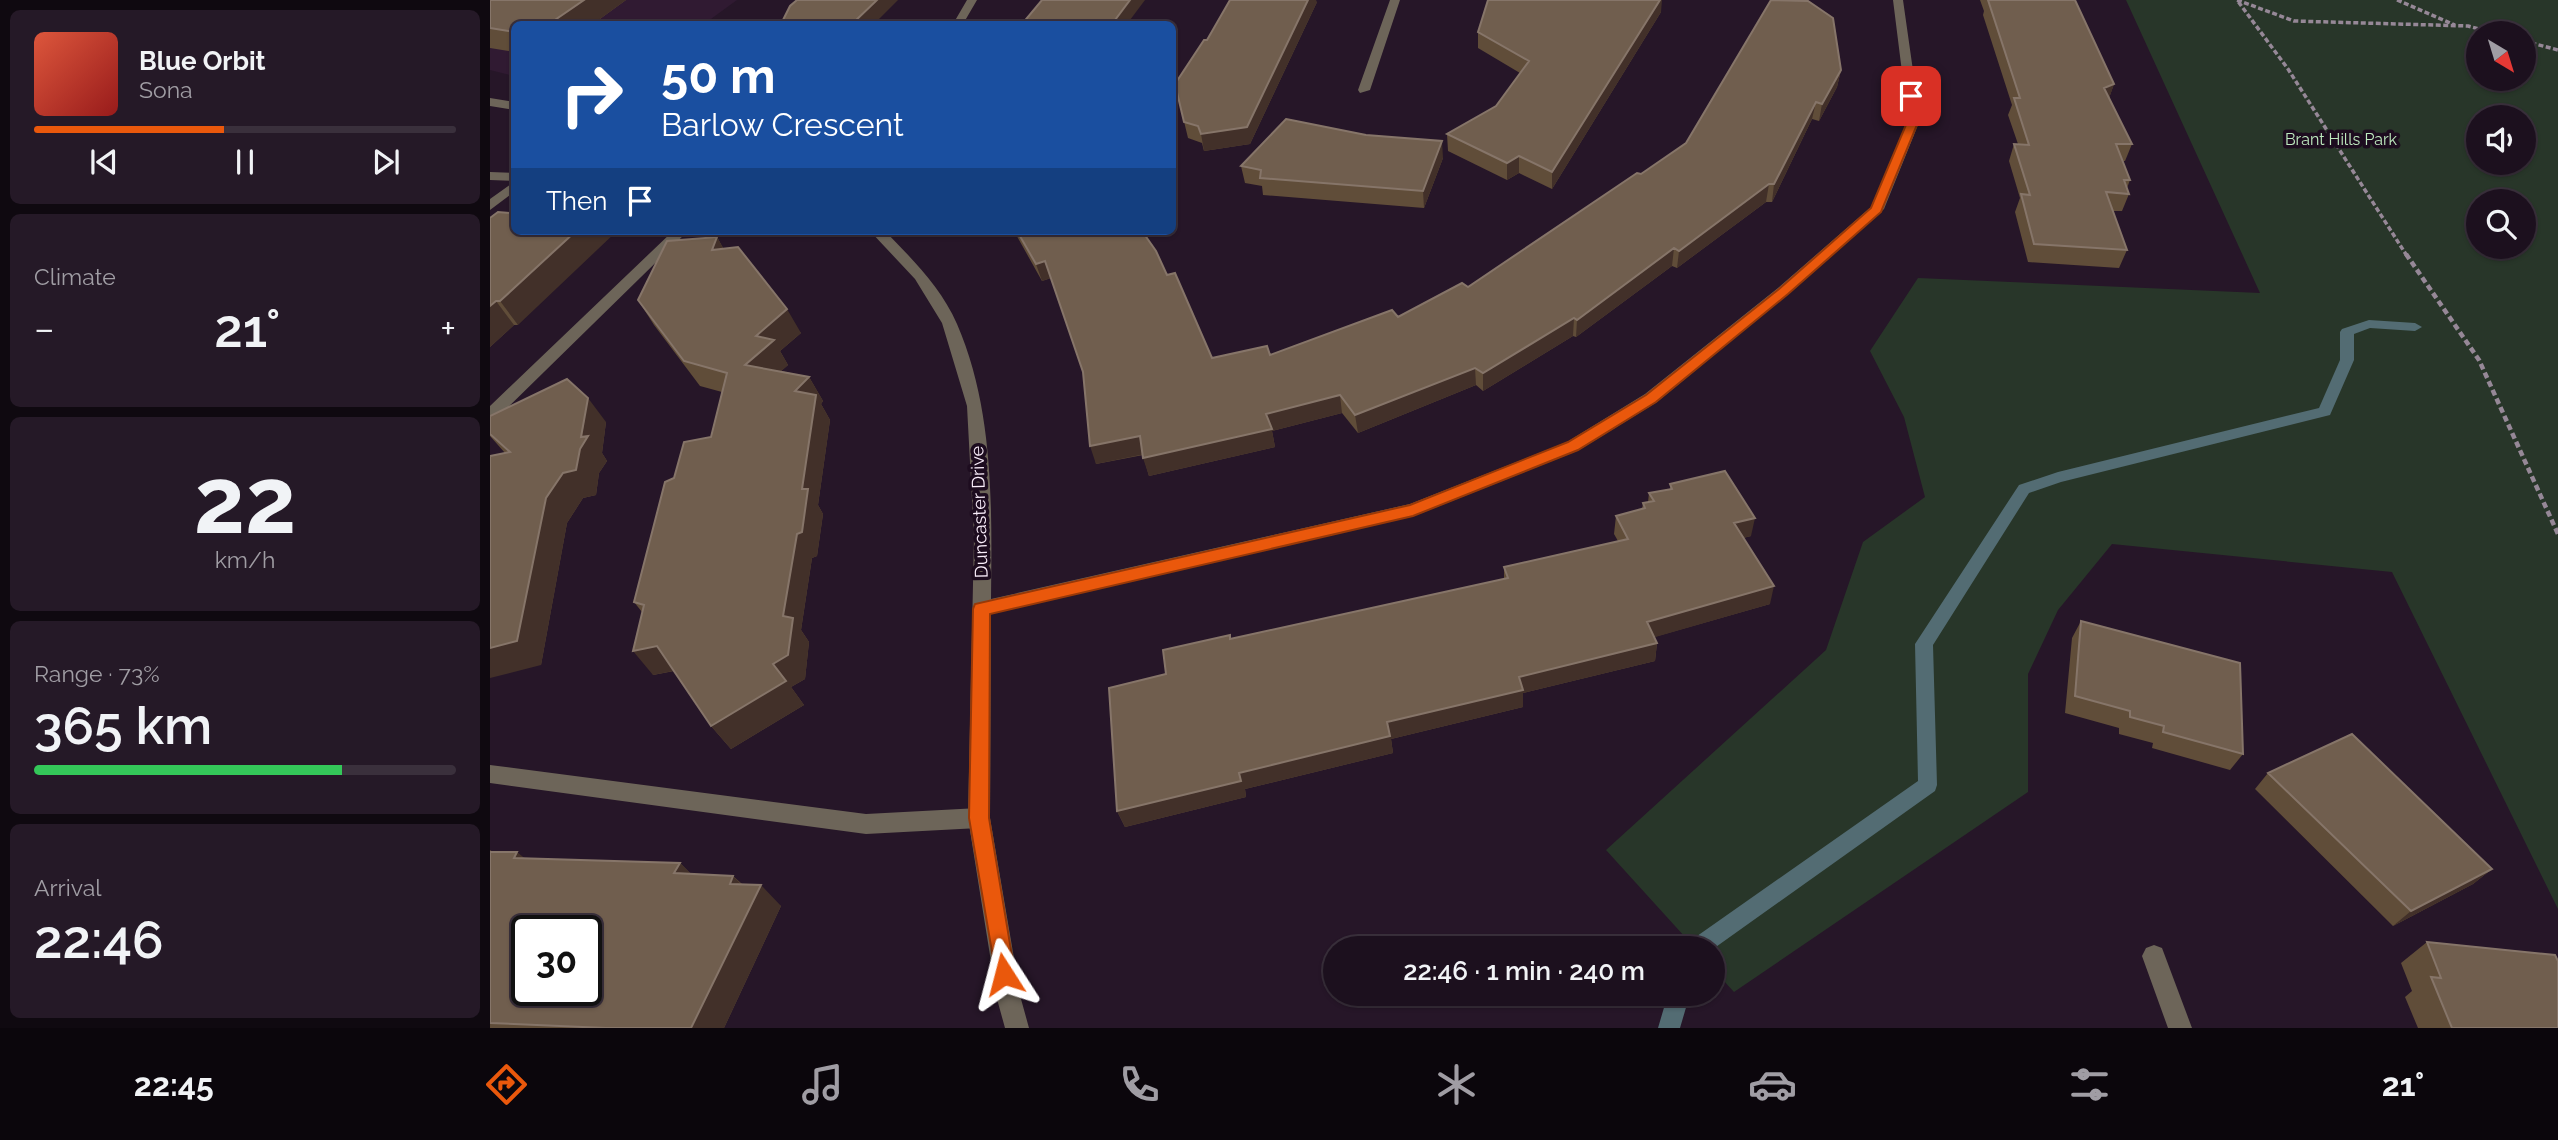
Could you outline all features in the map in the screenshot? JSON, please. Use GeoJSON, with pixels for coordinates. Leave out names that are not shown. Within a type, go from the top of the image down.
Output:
{"type":"FeatureCollection","features":[{"type":"Feature","properties":{"kind":"street"},"geometry":{"type":"LineString","coordinates":[[960,21],[972,0]]}},
{"type":"Feature","properties":{"kind":"street"},"geometry":{"type":"LineString","coordinates":[[1364,90],[1395,0]]}},
{"type":"Feature","properties":{"kind":"street"},"geometry":{"type":"LineString","coordinates":[[981,609],[1413,510],[1573,446],[1651,398],[1783,291],[1877,209],[1914,120],[1898,0]]}},
{"type":"Feature","properties":{"kind":"street"},"geometry":{"type":"LineString","coordinates":[[490,102],[511,106]]}},
{"type":"Feature","properties":{"kind":"street"},"geometry":{"type":"LineString","coordinates":[[490,176],[511,177]]}},
{"type":"Feature","properties":{"kind":"street"},"geometry":{"type":"LineString","coordinates":[[490,206],[511,188]]}},
{"type":"Feature","properties":{"kind":"street"},"geometry":{"type":"LineString","coordinates":[[490,415],[677,235]]}},
{"type":"Feature","properties":{"kind":"street","name":"Duncaster Drive"},"geometry":{"type":"LineString","coordinates":[[881,235],[921,277],[949,323],[975,406],[983,537],[979,818],[1009,999],[1017,1028]]}},
{"type":"Feature","properties":{"kind":"street"},"geometry":{"type":"LineString","coordinates":[[490,774],[866,824],[979,818]]}},
{"type":"Feature","properties":{"kind":"street"},"geometry":{"type":"LineString","coordinates":[[2154,956],[2180,1028]]}},
{"type":"Feature","properties":{"kind":"path"},"geometry":{"type":"LineString","coordinates":[[2237,0],[2294,20],[2459,26]]}},
{"type":"Feature","properties":{"kind":"path"},"geometry":{"type":"LineString","coordinates":[[2237,0],[2294,78],[2385,223],[2479,360],[2558,534]]}},
{"type":"Feature","properties":{"kind":"path"},"geometry":{"type":"LineString","coordinates":[[2397,0],[2422,13],[2466,27]]}},
{"type":"Feature","properties":{"kind":"path"},"geometry":{"type":"LineString","coordinates":[[2536,44],[2558,50]]}},
{"type":"Feature","properties":{"kind":"shaded area"},"geometry":{"type":"Polygon","coordinates":[[[490,0],[737,0],[708,21],[511,21],[511,75],[490,70],[490,0]]]}},
{"type":"Feature","properties":{"kind":"green space","name":"Brant Hills Park"},"geometry":{"type":"Polygon","coordinates":[[[2126,0],[2558,0],[2558,909],[2392,572],[2112,544],[2058,610],[2028,674],[2028,792],[1734,992],[1725,982],[1725,936],[1684,936],[1606,850],[1826,650],[1863,542],[1925,497],[1904,417],[1870,351],[1918,278],[2260,293],[2126,0]]]}},
{"type":"Feature","properties":{"kind":"building"},"geometry":{"type":"Polygon","coordinates":[[[490,0],[584,0],[553,21],[511,21],[511,32],[490,28],[490,0]]]}},
{"type":"Feature","properties":{"kind":"building"},"geometry":{"type":"Polygon","coordinates":[[[797,0],[877,0],[855,21],[782,21],[790,6],[797,0]]]}},
{"type":"Feature","properties":{"kind":"building"},"geometry":{"type":"Polygon","coordinates":[[[1042,0],[1130,0],[1114,21],[1024,21],[1042,0]]]}},
{"type":"Feature","properties":{"kind":"building"},"geometry":{"type":"Polygon","coordinates":[[[1230,0],[1308,0],[1247,127],[1201,134],[1198,126],[1184,122],[1176,82],[1204,40],[1207,40],[1230,0]]]}},
{"type":"Feature","properties":{"kind":"building"},"geometry":{"type":"Polygon","coordinates":[[[1488,0],[1660,0],[1552,172],[1519,156],[1507,163],[1447,134],[1496,106],[1529,61],[1478,32],[1488,0]]]}},
{"type":"Feature","properties":{"kind":"building"},"geometry":{"type":"Polygon","coordinates":[[[1771,0],[1808,1],[1833,18],[1841,70],[1822,104],[1816,102],[1774,184],[1769,184],[1679,251],[1674,248],[1577,320],[1574,318],[1483,373],[1475,368],[1355,415],[1340,395],[1266,414],[1272,429],[1143,458],[1140,436],[1090,446],[1083,372],[1045,261],[1036,264],[1019,235],[1145,235],[1167,275],[1175,273],[1212,358],[1267,346],[1270,355],[1392,310],[1398,317],[1462,283],[1468,287],[1686,143],[1771,0]]]}},
{"type":"Feature","properties":{"kind":"building"},"geometry":{"type":"Polygon","coordinates":[[[1988,0],[2075,0],[2114,84],[2104,88],[2132,144],[2116,144],[2130,180],[2124,180],[2129,194],[2106,192],[2127,250],[2034,244],[2021,194],[2030,195],[2014,144],[2029,145],[2014,98],[2020,98],[1988,0]]]}},
{"type":"Feature","properties":{"kind":"building"},"geometry":{"type":"Polygon","coordinates":[[[1286,119],[1366,135],[1442,141],[1423,191],[1260,178],[1261,170],[1241,166],[1286,119]]]}},
{"type":"Feature","properties":{"kind":"building"},"geometry":{"type":"Polygon","coordinates":[[[498,212],[511,213],[511,235],[572,235],[500,301],[490,306],[490,218],[498,212]]]}},
{"type":"Feature","properties":{"kind":"building"},"geometry":{"type":"Polygon","coordinates":[[[717,237],[712,250],[738,247],[787,309],[756,336],[774,340],[745,365],[809,377],[795,391],[816,395],[802,489],[808,489],[802,532],[797,534],[783,616],[793,618],[788,655],[773,664],[786,681],[711,726],[657,646],[633,651],[644,605],[634,602],[665,482],[674,478],[684,442],[711,437],[727,373],[684,361],[638,300],[667,241],[717,237]]]}},
{"type":"Feature","properties":{"kind":"building"},"geometry":{"type":"Polygon","coordinates":[[[567,379],[588,398],[581,437],[588,436],[580,449],[576,470],[563,473],[546,498],[517,641],[490,648],[490,456],[510,452],[490,434],[490,416],[567,379]]]}},
{"type":"Feature","properties":{"kind":"building"},"geometry":{"type":"Polygon","coordinates":[[[1725,471],[1755,518],[1734,523],[1774,586],[1647,622],[1657,643],[1519,677],[1523,690],[1387,722],[1390,736],[1239,773],[1241,781],[1117,811],[1109,688],[1166,674],[1163,650],[1230,635],[1230,639],[1508,578],[1504,567],[1628,539],[1616,516],[1645,508],[1643,503],[1654,501],[1649,493],[1672,489],[1670,484],[1725,471]]]}},
{"type":"Feature","properties":{"kind":"building"},"geometry":{"type":"Polygon","coordinates":[[[2081,621],[2240,663],[2243,754],[2163,732],[2164,726],[2130,717],[2130,711],[2075,696],[2081,621]]]}},
{"type":"Feature","properties":{"kind":"building"},"geometry":{"type":"Polygon","coordinates":[[[2352,734],[2492,869],[2411,911],[2268,773],[2352,734]]]}},
{"type":"Feature","properties":{"kind":"building"},"geometry":{"type":"Polygon","coordinates":[[[490,852],[517,852],[514,858],[680,863],[674,873],[733,876],[730,884],[761,885],[691,1028],[606,1028],[490,1023],[490,852]]]}},
{"type":"Feature","properties":{"kind":"building"},"geometry":{"type":"Polygon","coordinates":[[[2427,942],[2555,955],[2558,961],[2558,1028],[2452,1028],[2431,977],[2441,978],[2427,942]]]}},
{"type":"Feature","properties":{"kind":"waterway"},"geometry":{"type":"LineString","coordinates":[[1714,936],[1928,785],[1924,644],[2024,489],[2058,477],[2325,412],[2347,360],[2347,332],[2369,324],[2415,327]]}},
{"type":"Feature","properties":{"kind":"waterway"},"geometry":{"type":"LineString","coordinates":[[1669,1028],[1675,1006]]}},
{"type":"Feature","properties":{"kind":"route"},"geometry":{"type":"LineString","coordinates":[[1004,974],[979,818],[981,609],[1413,510],[1573,446],[1651,398],[1783,291],[1877,209],[1914,120],[1911,96]]}}]}
